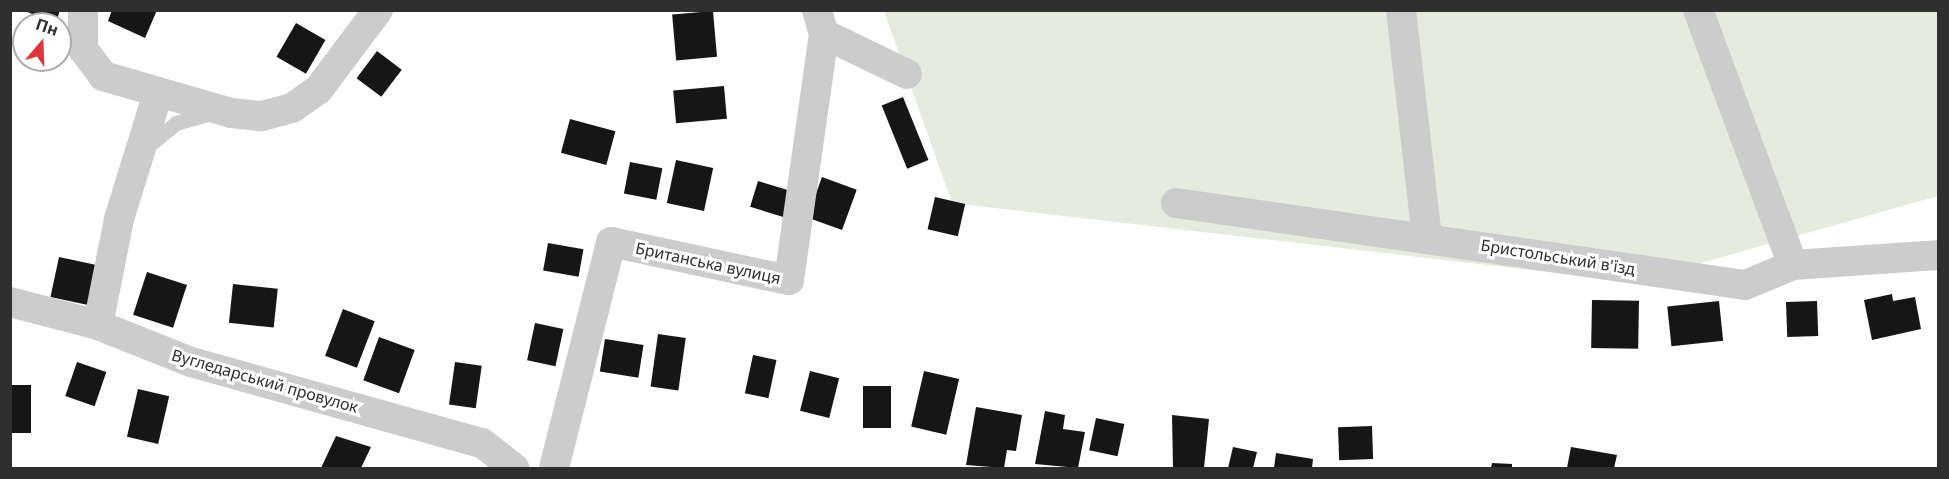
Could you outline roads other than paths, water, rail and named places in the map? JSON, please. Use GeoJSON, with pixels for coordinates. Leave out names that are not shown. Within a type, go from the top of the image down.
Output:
{"type":"FeatureCollection","features":[{"type":"Feature","properties":{"kind":"street"},"geometry":{"type":"LineString","coordinates":[[83,10],[79,33],[91,64],[103,76],[220,110],[262,116],[292,108],[318,90],[378,10]]}},
{"type":"Feature","properties":{"kind":"street"},"geometry":{"type":"LineString","coordinates":[[1401,10],[1427,237]]}},
{"type":"Feature","properties":{"kind":"street"},"geometry":{"type":"LineString","coordinates":[[1698,10],[1793,265]]}},
{"type":"Feature","properties":{"kind":"street"},"geometry":{"type":"LineString","coordinates":[[820,22],[907,74]]}},
{"type":"Feature","properties":{"kind":"street","name":"Британська вулиця"},"geometry":{"type":"LineString","coordinates":[[554,468],[611,242],[789,280],[820,22]]}},
{"type":"Feature","properties":{"kind":"street"},"geometry":{"type":"LineString","coordinates":[[98,324],[138,159],[158,93]]}},
{"type":"Feature","properties":{"kind":"street","name":"Бристольський в'їзд"},"geometry":{"type":"LineString","coordinates":[[1176,203],[1427,237],[1745,285],[1793,265],[1938,255]]}},
{"type":"Feature","properties":{"kind":"street","name":"Вугледарський провулок"},"geometry":{"type":"LineString","coordinates":[[10,302],[98,324],[191,362],[482,443],[514,468]]}},
{"type":"Feature","properties":{"kind":"lane"},"geometry":{"type":"LineString","coordinates":[[138,159],[158,134],[176,123],[220,110]]}}]}
